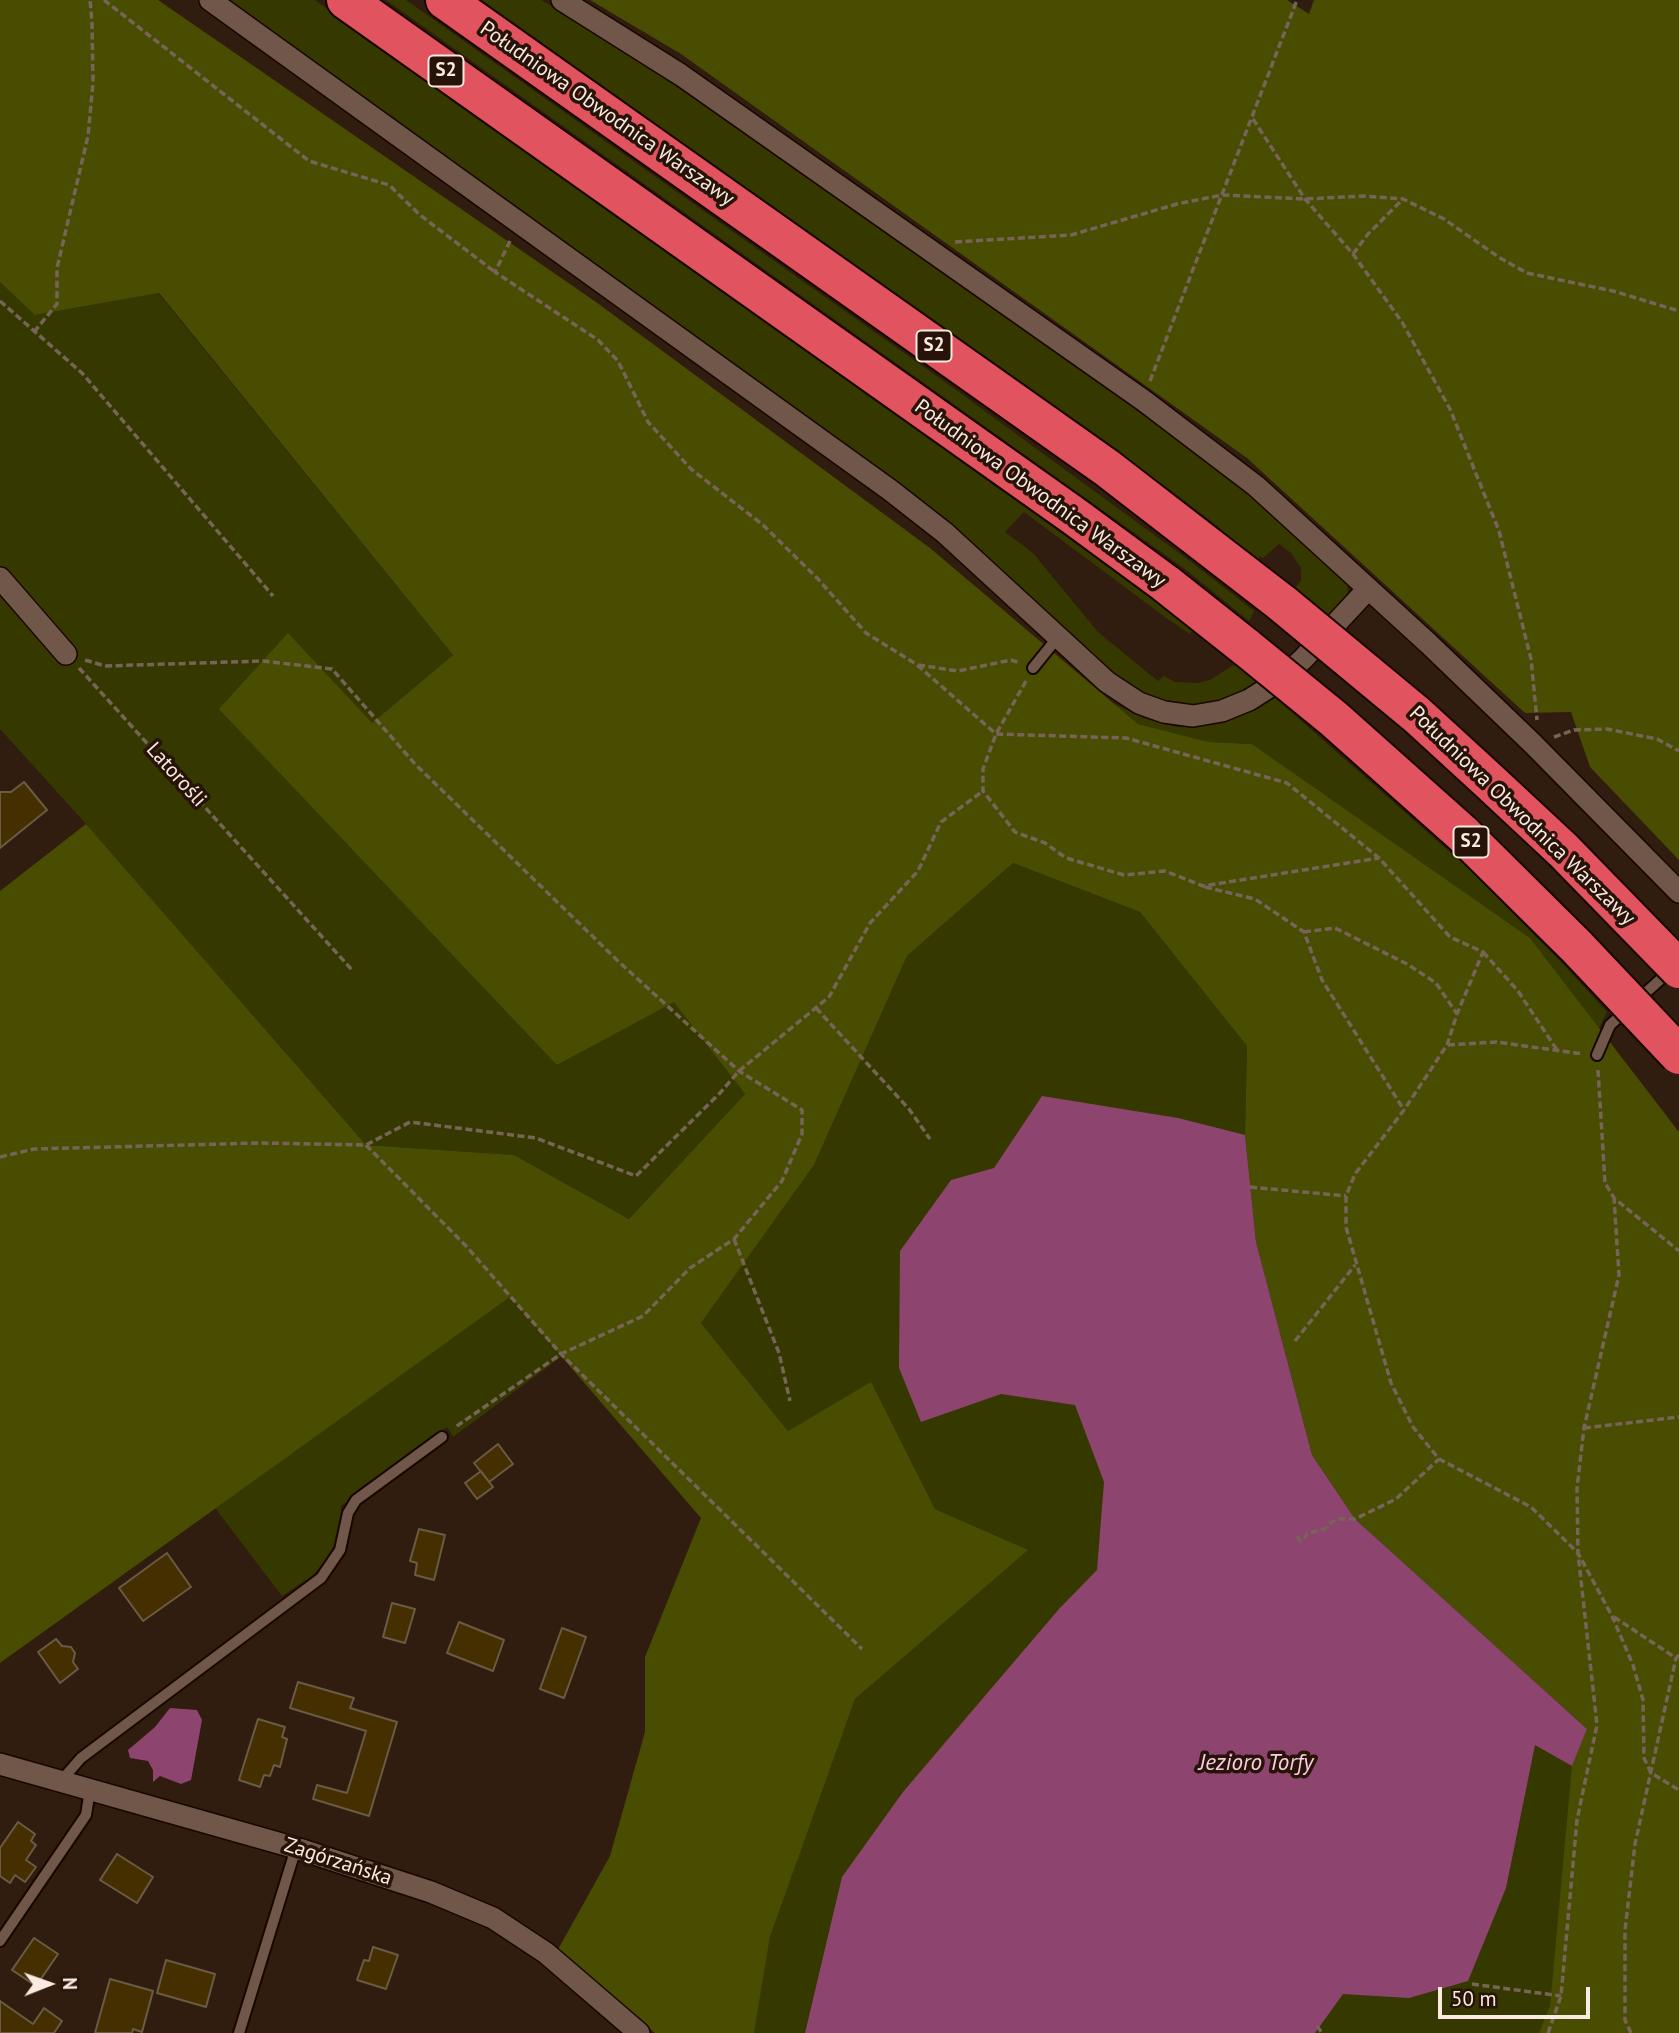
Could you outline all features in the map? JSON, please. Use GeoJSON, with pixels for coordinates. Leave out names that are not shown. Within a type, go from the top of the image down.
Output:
{"type":"FeatureCollection","features":[{"type":"Feature","properties":{"kind":"highway","name":"Południowa Obwodnica Warszawy"},"geometry":{"type":"LineString","coordinates":[[346,0],[1165,583],[1334,719],[1463,834],[1562,931],[1679,1055]]}},
{"type":"Feature","properties":{"kind":"highway","name":"Południowa Obwodnica Warszawy"},"geometry":{"type":"LineString","coordinates":[[445,0],[1107,468],[1283,604],[1417,715],[1489,781],[1563,850],[1679,969]]}},
{"type":"Feature","properties":{"kind":"street"},"geometry":{"type":"LineString","coordinates":[[210,0],[890,490],[945,533],[1107,681],[1139,703],[1178,715],[1208,714],[1249,700],[1279,681],[1304,659],[1368,589]]}},
{"type":"Feature","properties":{"kind":"street"},"geometry":{"type":"LineString","coordinates":[[562,0],[681,75],[1143,400],[1256,486],[1533,744],[1679,892]]}},
{"type":"Feature","properties":{"kind":"street"},"geometry":{"type":"LineString","coordinates":[[0,578],[66,654]]}},
{"type":"Feature","properties":{"kind":"street","name":"Zagórzańska"},"geometry":{"type":"LineString","coordinates":[[0,1764],[296,1848],[431,1892],[493,1918],[546,1953],[639,2033]]}},
{"type":"Feature","properties":{"kind":"lane"},"geometry":{"type":"LineString","coordinates":[[1033,668],[1058,637]]}},
{"type":"Feature","properties":{"kind":"lane"},"geometry":{"type":"LineString","coordinates":[[1597,1055],[1610,1025],[1679,962]]}},
{"type":"Feature","properties":{"kind":"lane"},"geometry":{"type":"LineString","coordinates":[[60,1782],[81,1758],[321,1578],[340,1550],[348,1513],[356,1500],[442,1437]]}},
{"type":"Feature","properties":{"kind":"lane"},"geometry":{"type":"LineString","coordinates":[[0,1941],[86,1815],[90,1790]]}},
{"type":"Feature","properties":{"kind":"lane"},"geometry":{"type":"LineString","coordinates":[[239,2033],[296,1848]]}},
{"type":"Feature","properties":{"kind":"path"},"geometry":{"type":"LineString","coordinates":[[34,332],[57,304],[57,268],[88,136],[93,83],[90,0]]}},
{"type":"Feature","properties":{"kind":"path"},"geometry":{"type":"LineString","coordinates":[[104,0],[309,161],[389,185],[420,215],[495,272],[598,340],[618,361],[648,422],[691,469],[763,525],[818,579],[866,633],[916,664],[996,734],[1126,738],[1287,783],[1379,858],[1450,937],[1483,952],[1518,991],[1557,1050]]}},
{"type":"Feature","properties":{"kind":"path"},"geometry":{"type":"LineString","coordinates":[[1143,400],[1297,0]]}},
{"type":"Feature","properties":{"kind":"path"},"geometry":{"type":"LineString","coordinates":[[1253,119],[1305,199],[1353,254],[1402,322],[1450,409],[1499,531],[1531,659],[1538,717],[1533,744],[1574,730],[1608,729],[1657,738],[1679,751]]}},
{"type":"Feature","properties":{"kind":"path"},"geometry":{"type":"LineString","coordinates":[[931,251],[954,242],[1071,234],[1177,204],[1222,195],[1305,199],[1403,199],[1444,219],[1500,258],[1527,273],[1613,291],[1679,311]]}},
{"type":"Feature","properties":{"kind":"path"},"geometry":{"type":"LineString","coordinates":[[1353,254],[1368,234],[1403,199]]}},
{"type":"Feature","properties":{"kind":"path"},"geometry":{"type":"LineString","coordinates":[[495,272],[518,222]]}},
{"type":"Feature","properties":{"kind":"path"},"geometry":{"type":"LineString","coordinates":[[0,301],[82,373],[274,596]]}},
{"type":"Feature","properties":{"kind":"path"},"geometry":{"type":"LineString","coordinates":[[66,654],[105,666],[263,661],[331,669],[415,764],[619,962],[739,1071],[802,1110],[802,1134],[782,1181],[734,1239],[690,1268],[643,1316],[561,1354],[442,1437]]}},
{"type":"Feature","properties":{"kind":"path","name":"Latorośli"},"geometry":{"type":"LineString","coordinates":[[66,654],[353,971]]}},
{"type":"Feature","properties":{"kind":"path"},"geometry":{"type":"LineString","coordinates":[[916,664],[958,671],[1011,660],[1033,668],[996,734],[983,769],[983,791],[1015,832],[1045,843],[1066,858],[1124,874],[1165,871],[1203,886],[1255,899],[1304,932],[1322,980],[1404,1110]]}},
{"type":"Feature","properties":{"kind":"path"},"geometry":{"type":"LineString","coordinates":[[0,1157],[34,1149],[260,1143],[366,1145],[410,1122],[536,1138],[636,1176],[739,1071],[829,997],[870,923],[918,871],[941,822],[983,791]]}},
{"type":"Feature","properties":{"kind":"path"},"geometry":{"type":"LineString","coordinates":[[1203,886],[1379,858]]}},
{"type":"Feature","properties":{"kind":"path"},"geometry":{"type":"LineString","coordinates":[[1304,932],[1335,928],[1407,964],[1436,982],[1457,1014]]}},
{"type":"Feature","properties":{"kind":"path"},"geometry":{"type":"LineString","coordinates":[[1483,952],[1447,1045],[1404,1110],[1355,1174],[1346,1196],[1346,1227],[1391,1383],[1413,1427],[1439,1460],[1531,1507],[1578,1553],[1612,1616],[1633,1665],[1643,1700],[1644,1758],[1651,1773],[1679,1790]]}},
{"type":"Feature","properties":{"kind":"path"},"geometry":{"type":"LineString","coordinates":[[816,1008],[909,1109],[930,1139]]}},
{"type":"Feature","properties":{"kind":"path"},"geometry":{"type":"LineString","coordinates":[[1447,1045],[1496,1042],[1597,1055],[1605,1183],[1614,1198],[1679,1251]]}},
{"type":"Feature","properties":{"kind":"path"},"geometry":{"type":"LineString","coordinates":[[366,1145],[466,1246],[561,1354],[862,1649]]}},
{"type":"Feature","properties":{"kind":"path"},"geometry":{"type":"LineString","coordinates":[[1250,1186],[1346,1196]]}},
{"type":"Feature","properties":{"kind":"path"},"geometry":{"type":"LineString","coordinates":[[1548,2033],[1561,1996],[1577,1819],[1598,1725],[1578,1553],[1577,1488],[1584,1428],[1619,1275],[1614,1198]]}},
{"type":"Feature","properties":{"kind":"path"},"geometry":{"type":"LineString","coordinates":[[734,1239],[779,1353],[790,1401]]}},
{"type":"Feature","properties":{"kind":"path"},"geometry":{"type":"LineString","coordinates":[[1295,1340],[1356,1265]]}},
{"type":"Feature","properties":{"kind":"path"},"geometry":{"type":"LineString","coordinates":[[1584,1428],[1679,1418]]}},
{"type":"Feature","properties":{"kind":"path"},"geometry":{"type":"LineString","coordinates":[[1297,1536],[1300,1541],[1307,1533],[1324,1529],[1336,1519],[1355,1519],[1396,1499],[1439,1460]]}},
{"type":"Feature","properties":{"kind":"path"},"geometry":{"type":"LineString","coordinates":[[1612,1616],[1678,1657],[1635,1844],[1625,1930],[1625,2020],[1631,2033]]}},
{"type":"Feature","properties":{"kind":"path"},"geometry":{"type":"LineString","coordinates":[[1472,1984],[1561,1996]]}},
{"type":"Feature","properties":{"kind":"path"},"geometry":{"type":"LineString","coordinates":[[1317,2026],[1322,2033]]}},
{"type":"Feature","properties":{"kind":"green space"},"geometry":{"type":"Polygon","coordinates":[[[223,0],[315,0],[1194,628],[1190,634],[1169,620],[1024,512],[1005,532],[1033,553],[1098,632],[1158,681],[1164,676],[1175,682],[1198,683],[1210,680],[1235,664],[1258,683],[1234,697],[1204,704],[1177,704],[1154,699],[1129,687],[1059,628],[223,0]]]}},
{"type":"Feature","properties":{"kind":"green space"},"geometry":{"type":"Polygon","coordinates":[[[386,0],[406,0],[952,387],[1254,611],[1249,621],[1185,569],[386,0]]]}},
{"type":"Feature","properties":{"kind":"green space"},"geometry":{"type":"Polygon","coordinates":[[[482,0],[541,0],[599,32],[1220,469],[1347,580],[1348,594],[1345,599],[1329,616],[1294,590],[1301,580],[1301,568],[1291,553],[1279,544],[1263,558],[1260,556],[1257,562],[1216,525],[1169,489],[482,0]]]}},
{"type":"Feature","properties":{"kind":"green space"},"geometry":{"type":"Polygon","coordinates":[[[0,282],[36,315],[158,293],[453,655],[372,723],[557,1065],[674,1001],[745,1094],[629,1219],[514,1155],[366,1145],[0,729],[0,282]]]}},
{"type":"Feature","properties":{"kind":"green space"},"geometry":{"type":"Polygon","coordinates":[[[1272,695],[1468,868],[1564,965],[1607,1012],[1599,1028],[1530,938],[1252,744],[1209,742],[1138,724],[1113,703],[1143,718],[1177,727],[1200,726],[1226,721],[1249,711],[1272,695]]]}},
{"type":"Feature","properties":{"kind":"green space","name":"Jezioro Torfy"},"geometry":{"type":"Polygon","coordinates":[[[1013,863],[1140,912],[1247,1046],[1245,1135],[1256,1242],[1312,1455],[1355,1519],[1587,1729],[1605,2033],[754,2033],[770,1937],[855,1699],[1027,1550],[935,1509],[871,1383],[788,1431],[701,1323],[814,1165],[907,956],[1013,863]]]}},
{"type":"Feature","properties":{"kind":"green space"},"geometry":{"type":"Polygon","coordinates":[[[510,1297],[561,1357],[453,1437],[447,1427],[341,1506],[340,1530],[331,1555],[312,1576],[282,1596],[215,1508],[510,1297]]]}},
{"type":"Feature","properties":{"kind":"shaded area"},"geometry":{"type":"Polygon","coordinates":[[[0,0],[158,0],[596,302],[930,548],[1138,724],[1209,742],[1252,744],[1530,938],[1679,1132],[1679,2033],[1539,2033],[1550,2006],[1572,1766],[1587,1729],[1355,1519],[1312,1455],[1256,1242],[1245,1135],[1247,1046],[1140,912],[1013,863],[907,956],[814,1165],[701,1323],[788,1431],[871,1382],[935,1509],[1028,1550],[855,1699],[770,1937],[754,2033],[655,2033],[556,1953],[610,1856],[645,1732],[645,1657],[701,1518],[510,1297],[0,1663],[0,891],[86,824],[366,1145],[514,1155],[629,1219],[745,1094],[674,1002],[557,1065],[219,709],[288,633],[372,723],[453,655],[159,293],[35,315],[0,282],[0,0]]]}},
{"type":"Feature","properties":{"kind":"shaded area"},"geometry":{"type":"Polygon","coordinates":[[[590,0],[1287,0],[1309,14],[1314,0],[1679,0],[1679,860],[1590,767],[1571,712],[1525,713],[1247,458],[681,54],[590,0]]]}},
{"type":"Feature","properties":{"kind":"water","name":"Jezioro Torfy"},"geometry":{"type":"Polygon","coordinates":[[[1042,1096],[1178,1118],[1245,1135],[1256,1242],[1312,1455],[1355,1519],[1587,1729],[1572,1766],[1535,1745],[1506,1888],[1468,1981],[1409,1998],[1343,1994],[1315,2033],[805,2033],[842,1877],[903,1792],[1059,1609],[1097,1570],[1104,1482],[1075,1405],[1001,1394],[921,1422],[899,1368],[900,1251],[951,1180],[994,1168],[1042,1096]]]}},
{"type":"Feature","properties":{"kind":"water"},"geometry":{"type":"Polygon","coordinates":[[[170,1708],[197,1710],[202,1720],[191,1780],[181,1784],[160,1776],[153,1782],[153,1770],[148,1761],[130,1758],[128,1750],[155,1727],[170,1708]]]}},
{"type":"Feature","properties":{"kind":"building"},"geometry":{"type":"Polygon","coordinates":[[[24,782],[47,810],[0,848],[0,792],[11,792],[24,782]]]}},
{"type":"Feature","properties":{"kind":"building"},"geometry":{"type":"Polygon","coordinates":[[[498,1444],[513,1464],[489,1482],[474,1463],[498,1444]]]}},
{"type":"Feature","properties":{"kind":"building"},"geometry":{"type":"Polygon","coordinates":[[[481,1471],[493,1487],[477,1499],[465,1483],[481,1471]]]}},
{"type":"Feature","properties":{"kind":"building"},"geometry":{"type":"Polygon","coordinates":[[[419,1529],[445,1535],[434,1580],[415,1575],[417,1563],[410,1561],[419,1529]]]}},
{"type":"Feature","properties":{"kind":"building"},"geometry":{"type":"Polygon","coordinates":[[[167,1553],[191,1587],[143,1621],[119,1588],[167,1553]]]}},
{"type":"Feature","properties":{"kind":"building"},"geometry":{"type":"Polygon","coordinates":[[[392,1603],[415,1609],[405,1643],[383,1637],[392,1603]]]}},
{"type":"Feature","properties":{"kind":"building"},"geometry":{"type":"Polygon","coordinates":[[[459,1622],[504,1640],[493,1671],[447,1653],[459,1622]]]}},
{"type":"Feature","properties":{"kind":"building"},"geometry":{"type":"Polygon","coordinates":[[[562,1628],[586,1637],[564,1698],[540,1689],[562,1628]]]}},
{"type":"Feature","properties":{"kind":"building"},"geometry":{"type":"Polygon","coordinates":[[[56,1639],[62,1646],[71,1647],[75,1653],[73,1662],[78,1669],[60,1683],[38,1652],[56,1639]]]}},
{"type":"Feature","properties":{"kind":"building"},"geometry":{"type":"Polygon","coordinates":[[[298,1682],[354,1698],[350,1708],[397,1722],[369,1816],[313,1799],[317,1785],[347,1793],[366,1731],[290,1708],[298,1682]]]}},
{"type":"Feature","properties":{"kind":"building"},"geometry":{"type":"Polygon","coordinates":[[[258,1719],[285,1727],[282,1737],[287,1739],[280,1767],[274,1765],[270,1776],[264,1775],[260,1787],[239,1780],[258,1719]]]}},
{"type":"Feature","properties":{"kind":"building"},"geometry":{"type":"Polygon","coordinates":[[[18,1822],[35,1834],[31,1841],[36,1845],[26,1860],[36,1867],[25,1882],[15,1875],[10,1883],[0,1876],[0,1848],[18,1822]]]}},
{"type":"Feature","properties":{"kind":"building"},"geometry":{"type":"Polygon","coordinates":[[[117,1854],[153,1877],[137,1903],[100,1880],[117,1854]]]}},
{"type":"Feature","properties":{"kind":"building"},"geometry":{"type":"Polygon","coordinates":[[[34,1938],[58,1954],[36,1986],[12,1970],[34,1938]]]}},
{"type":"Feature","properties":{"kind":"building"},"geometry":{"type":"Polygon","coordinates":[[[373,1947],[398,1955],[386,1989],[357,1980],[364,1960],[369,1961],[373,1947]]]}},
{"type":"Feature","properties":{"kind":"building"},"geometry":{"type":"Polygon","coordinates":[[[166,1960],[215,1974],[206,2007],[157,1993],[166,1960]]]}},
{"type":"Feature","properties":{"kind":"building"},"geometry":{"type":"Polygon","coordinates":[[[110,1979],[153,1991],[142,2032],[133,2029],[132,2033],[95,2033],[110,1979]]]}},
{"type":"Feature","properties":{"kind":"building"},"geometry":{"type":"Polygon","coordinates":[[[0,2001],[33,2024],[44,2008],[62,2021],[54,2033],[0,2033],[0,2001]]]}}]}
